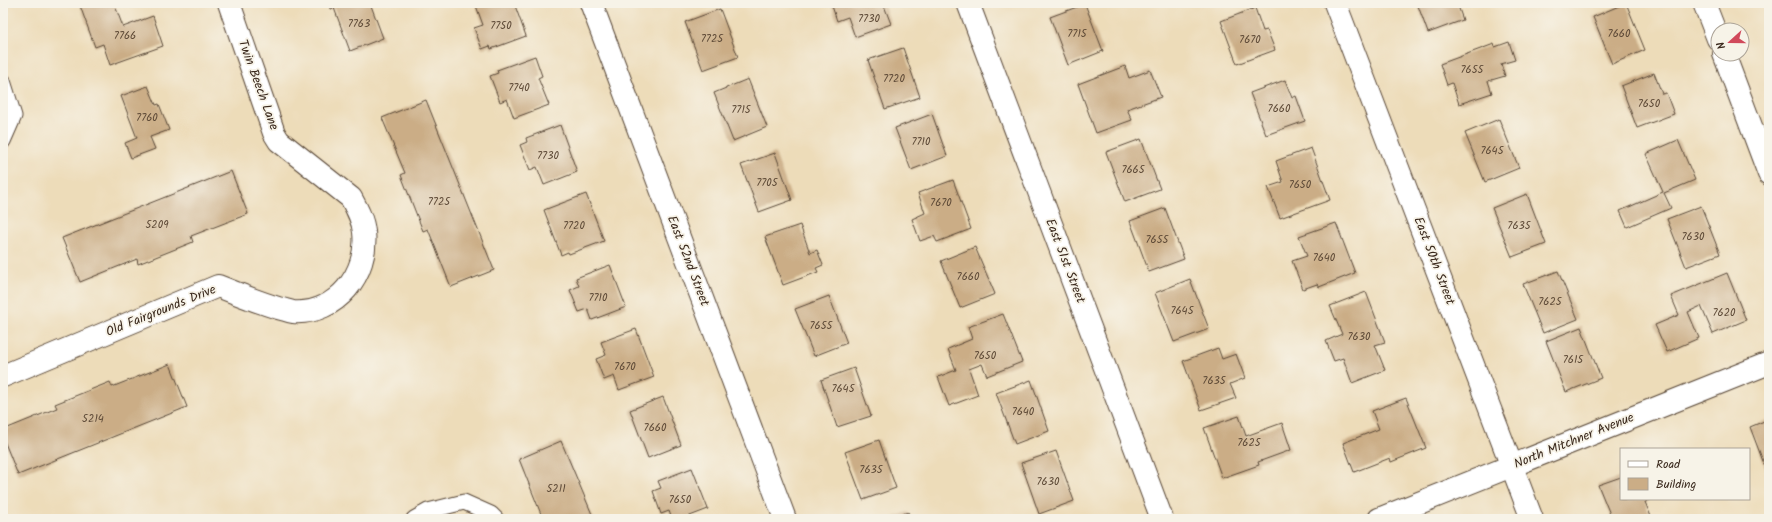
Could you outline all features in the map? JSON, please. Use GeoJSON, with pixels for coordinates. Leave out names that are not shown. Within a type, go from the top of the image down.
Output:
{"type":"FeatureCollection","features":[{"type":"Feature","properties":{"kind":"street","name":"Twin Beech Lane"},"geometry":{"type":"LineString","coordinates":[[229,3],[274,133],[279,141],[351,198],[362,221],[364,233],[362,259],[358,271],[344,292],[335,301],[323,308]]}},
{"type":"Feature","properties":{"kind":"street","name":"East 52nd Street"},"geometry":{"type":"LineString","coordinates":[[591,3],[785,519]]}},
{"type":"Feature","properties":{"kind":"street","name":"East 51st Street"},"geometry":{"type":"LineString","coordinates":[[968,3],[1162,519]]}},
{"type":"Feature","properties":{"kind":"street","name":"East 50th Street"},"geometry":{"type":"LineString","coordinates":[[1335,3],[1532,519]]}},
{"type":"Feature","properties":{"kind":"street"},"geometry":{"type":"LineString","coordinates":[[1704,3],[1711,22]]}},
{"type":"Feature","properties":{"kind":"street"},"geometry":{"type":"LineString","coordinates":[[1727,62],[1769,174]]}},
{"type":"Feature","properties":{"kind":"street","name":"Old Fairgrounds Drive"},"geometry":{"type":"LineString","coordinates":[[3,376],[218,286],[292,312],[308,312],[323,308]]}},
{"type":"Feature","properties":{"kind":"street","name":"North Mitchner Avenue"},"geometry":{"type":"LineString","coordinates":[[1379,519],[1769,363]]}},
{"type":"Feature","properties":{"kind":"lane"},"geometry":{"type":"LineString","coordinates":[[3,81],[14,116],[3,141]]}},
{"type":"Feature","properties":{"kind":"lane"},"geometry":{"type":"LineString","coordinates":[[414,519],[428,511],[464,502],[491,514],[496,519]]}},
{"type":"Feature","properties":{"kind":"building"},"geometry":{"type":"Polygon","coordinates":[[[79,3],[114,3],[123,27],[153,16],[163,46],[110,65],[103,44],[95,47],[79,3]]]}},
{"type":"Feature","properties":{"kind":"building"},"geometry":{"type":"Polygon","coordinates":[[[328,3],[370,3],[383,38],[350,51],[334,8],[331,9],[328,3]]]}},
{"type":"Feature","properties":{"kind":"building"},"geometry":{"type":"Polygon","coordinates":[[[475,3],[514,3],[526,36],[491,49],[490,46],[482,49],[474,28],[483,25],[475,3]]]}},
{"type":"Feature","properties":{"kind":"building"},"geometry":{"type":"Polygon","coordinates":[[[831,3],[883,3],[891,24],[855,37],[848,17],[837,21],[831,3]]]}},
{"type":"Feature","properties":{"kind":"building"},"geometry":{"type":"Polygon","coordinates":[[[1417,3],[1457,3],[1463,20],[1428,33],[1417,3]]]}},
{"type":"Feature","properties":{"kind":"building"},"geometry":{"type":"Polygon","coordinates":[[[1626,3],[1645,50],[1612,64],[1593,17],[1626,3]]]}},
{"type":"Feature","properties":{"kind":"building"},"geometry":{"type":"Polygon","coordinates":[[[1085,4],[1103,51],[1068,65],[1050,17],[1085,4]]]}},
{"type":"Feature","properties":{"kind":"building"},"geometry":{"type":"Polygon","coordinates":[[[1255,8],[1263,31],[1267,30],[1275,50],[1237,64],[1221,21],[1255,8]]]}},
{"type":"Feature","properties":{"kind":"building"},"geometry":{"type":"Polygon","coordinates":[[[720,9],[738,57],[703,70],[685,22],[720,9]]]}},
{"type":"Feature","properties":{"kind":"building"},"geometry":{"type":"Polygon","coordinates":[[[1509,42],[1515,60],[1501,64],[1505,76],[1488,81],[1492,93],[1459,104],[1452,83],[1447,85],[1440,64],[1494,44],[1495,47],[1509,42]]]}},
{"type":"Feature","properties":{"kind":"building"},"geometry":{"type":"Polygon","coordinates":[[[903,48],[920,97],[885,109],[868,60],[903,48]]]}},
{"type":"Feature","properties":{"kind":"building"},"geometry":{"type":"Polygon","coordinates":[[[535,56],[542,76],[538,78],[549,105],[514,118],[507,99],[500,102],[490,76],[498,73],[497,70],[535,56]]]}},
{"type":"Feature","properties":{"kind":"building"},"geometry":{"type":"Polygon","coordinates":[[[1125,66],[1129,78],[1150,70],[1161,97],[1127,109],[1132,120],[1096,133],[1078,84],[1125,66]]]}},
{"type":"Feature","properties":{"kind":"building"},"geometry":{"type":"Polygon","coordinates":[[[1654,73],[1662,94],[1666,93],[1674,114],[1637,128],[1621,86],[1654,73]]]}},
{"type":"Feature","properties":{"kind":"building"},"geometry":{"type":"Polygon","coordinates":[[[748,79],[767,127],[733,141],[714,93],[748,79]]]}},
{"type":"Feature","properties":{"kind":"building"},"geometry":{"type":"Polygon","coordinates":[[[1285,80],[1292,98],[1296,96],[1305,121],[1266,135],[1250,93],[1285,80]]]}},
{"type":"Feature","properties":{"kind":"building"},"geometry":{"type":"Polygon","coordinates":[[[148,86],[156,105],[159,104],[169,130],[150,137],[155,149],[131,158],[125,143],[137,138],[121,96],[148,86]]]}},
{"type":"Feature","properties":{"kind":"building"},"geometry":{"type":"Polygon","coordinates":[[[426,100],[494,270],[451,287],[428,229],[423,231],[401,175],[405,173],[382,118],[426,100]]]}},
{"type":"Feature","properties":{"kind":"building"},"geometry":{"type":"Polygon","coordinates":[[[932,114],[947,156],[911,170],[895,128],[932,114]]]}},
{"type":"Feature","properties":{"kind":"building"},"geometry":{"type":"Polygon","coordinates":[[[1499,119],[1519,168],[1485,182],[1465,133],[1499,119]]]}},
{"type":"Feature","properties":{"kind":"building"},"geometry":{"type":"Polygon","coordinates":[[[560,125],[577,172],[544,185],[537,167],[530,170],[520,145],[527,142],[526,138],[560,125]]]}},
{"type":"Feature","properties":{"kind":"building"},"geometry":{"type":"Polygon","coordinates":[[[1141,139],[1160,189],[1125,202],[1106,152],[1141,139]]]}},
{"type":"Feature","properties":{"kind":"building"},"geometry":{"type":"Polygon","coordinates":[[[1678,140],[1695,180],[1664,193],[1671,208],[1627,227],[1620,211],[1663,192],[1646,154],[1678,140]]]}},
{"type":"Feature","properties":{"kind":"building"},"geometry":{"type":"Polygon","coordinates":[[[1311,148],[1330,200],[1280,218],[1268,187],[1283,182],[1276,161],[1311,148]]]}},
{"type":"Feature","properties":{"kind":"building"},"geometry":{"type":"Polygon","coordinates":[[[775,153],[792,200],[759,212],[741,165],[775,153]]]}},
{"type":"Feature","properties":{"kind":"building"},"geometry":{"type":"Polygon","coordinates":[[[231,171],[248,214],[191,236],[193,242],[138,264],[137,259],[80,282],[62,238],[231,171]]]}},
{"type":"Feature","properties":{"kind":"building"},"geometry":{"type":"Polygon","coordinates":[[[953,180],[971,229],[937,242],[934,236],[920,241],[912,219],[925,213],[918,193],[953,180]]]}},
{"type":"Feature","properties":{"kind":"building"},"geometry":{"type":"Polygon","coordinates":[[[586,194],[604,241],[569,254],[568,252],[561,255],[544,210],[586,194]]]}},
{"type":"Feature","properties":{"kind":"building"},"geometry":{"type":"Polygon","coordinates":[[[1527,194],[1546,244],[1512,257],[1492,208],[1527,194]]]}},
{"type":"Feature","properties":{"kind":"building"},"geometry":{"type":"Polygon","coordinates":[[[1701,206],[1720,254],[1686,267],[1667,219],[1701,206]]]}},
{"type":"Feature","properties":{"kind":"building"},"geometry":{"type":"Polygon","coordinates":[[[1165,208],[1184,259],[1149,272],[1130,221],[1165,208]]]}},
{"type":"Feature","properties":{"kind":"building"},"geometry":{"type":"Polygon","coordinates":[[[1336,223],[1355,273],[1319,287],[1317,284],[1303,289],[1292,261],[1307,256],[1299,236],[1336,223]]]}},
{"type":"Feature","properties":{"kind":"building"},"geometry":{"type":"Polygon","coordinates":[[[800,225],[810,253],[817,250],[823,265],[816,268],[818,272],[783,285],[765,237],[800,225]]]}},
{"type":"Feature","properties":{"kind":"building"},"geometry":{"type":"Polygon","coordinates":[[[975,247],[995,294],[960,308],[941,261],[975,247]]]}},
{"type":"Feature","properties":{"kind":"building"},"geometry":{"type":"Polygon","coordinates":[[[610,265],[626,307],[592,320],[588,309],[579,312],[570,290],[579,286],[576,278],[610,265]]]}},
{"type":"Feature","properties":{"kind":"building"},"geometry":{"type":"Polygon","coordinates":[[[1558,271],[1578,319],[1543,333],[1523,284],[1558,271]]]}},
{"type":"Feature","properties":{"kind":"building"},"geometry":{"type":"Polygon","coordinates":[[[1727,273],[1746,320],[1713,334],[1701,306],[1688,312],[1699,338],[1667,352],[1655,325],[1679,315],[1671,296],[1727,273]]]}},
{"type":"Feature","properties":{"kind":"building"},"geometry":{"type":"Polygon","coordinates":[[[1190,279],[1209,329],[1174,342],[1155,293],[1190,279]]]}},
{"type":"Feature","properties":{"kind":"building"},"geometry":{"type":"Polygon","coordinates":[[[1366,292],[1385,342],[1375,345],[1385,370],[1352,383],[1343,358],[1334,361],[1326,341],[1342,334],[1330,306],[1366,292]]]}},
{"type":"Feature","properties":{"kind":"building"},"geometry":{"type":"Polygon","coordinates":[[[829,296],[847,343],[814,356],[795,309],[829,296]]]}},
{"type":"Feature","properties":{"kind":"building"},"geometry":{"type":"Polygon","coordinates":[[[1003,314],[1022,362],[987,376],[982,364],[969,369],[978,395],[949,406],[938,377],[956,370],[948,349],[972,339],[968,327],[1003,314]]]}},
{"type":"Feature","properties":{"kind":"building"},"geometry":{"type":"Polygon","coordinates":[[[1581,327],[1601,378],[1566,392],[1546,341],[1581,327]]]}},
{"type":"Feature","properties":{"kind":"building"},"geometry":{"type":"Polygon","coordinates":[[[636,329],[654,377],[619,390],[614,376],[604,380],[596,359],[606,355],[601,342],[636,329]]]}},
{"type":"Feature","properties":{"kind":"building"},"geometry":{"type":"Polygon","coordinates":[[[1218,348],[1222,359],[1236,354],[1245,378],[1230,384],[1236,398],[1201,410],[1183,361],[1218,348]]]}},
{"type":"Feature","properties":{"kind":"building"},"geometry":{"type":"Polygon","coordinates":[[[170,364],[187,407],[18,475],[3,438],[3,430],[57,408],[55,404],[110,382],[112,387],[170,364]]]}},
{"type":"Feature","properties":{"kind":"building"},"geometry":{"type":"Polygon","coordinates":[[[854,368],[871,416],[837,427],[821,380],[854,368]]]}},
{"type":"Feature","properties":{"kind":"building"},"geometry":{"type":"Polygon","coordinates":[[[1031,380],[1049,431],[1015,444],[996,393],[1031,380]]]}},
{"type":"Feature","properties":{"kind":"building"},"geometry":{"type":"Polygon","coordinates":[[[663,397],[681,445],[648,458],[630,410],[663,397]]]}},
{"type":"Feature","properties":{"kind":"building"},"geometry":{"type":"Polygon","coordinates":[[[1406,398],[1426,448],[1391,462],[1390,458],[1354,472],[1343,443],[1379,429],[1372,411],[1406,398]]]}},
{"type":"Feature","properties":{"kind":"building"},"geometry":{"type":"Polygon","coordinates":[[[1239,416],[1246,436],[1282,423],[1291,450],[1258,462],[1259,465],[1222,478],[1204,428],[1239,416]]]}},
{"type":"Feature","properties":{"kind":"building"},"geometry":{"type":"Polygon","coordinates":[[[1769,419],[1769,477],[1750,427],[1769,419]]]}},
{"type":"Feature","properties":{"kind":"building"},"geometry":{"type":"Polygon","coordinates":[[[879,440],[896,488],[863,500],[845,452],[879,440]]]}},
{"type":"Feature","properties":{"kind":"building"},"geometry":{"type":"Polygon","coordinates":[[[561,441],[594,519],[543,519],[519,459],[561,441]]]}},
{"type":"Feature","properties":{"kind":"building"},"geometry":{"type":"Polygon","coordinates":[[[1056,451],[1074,501],[1039,514],[1021,463],[1056,451]]]}},
{"type":"Feature","properties":{"kind":"building"},"geometry":{"type":"Polygon","coordinates":[[[692,468],[708,509],[682,519],[672,519],[669,511],[661,514],[653,491],[661,488],[658,481],[692,468]]]}},
{"type":"Feature","properties":{"kind":"building"},"geometry":{"type":"Polygon","coordinates":[[[1620,477],[1620,500],[1649,500],[1645,502],[1652,519],[1612,519],[1598,485],[1620,477]]]}},
{"type":"Feature","properties":{"kind":"building"},"geometry":{"type":"Polygon","coordinates":[[[908,512],[911,519],[889,519],[908,512]]]}}]}
